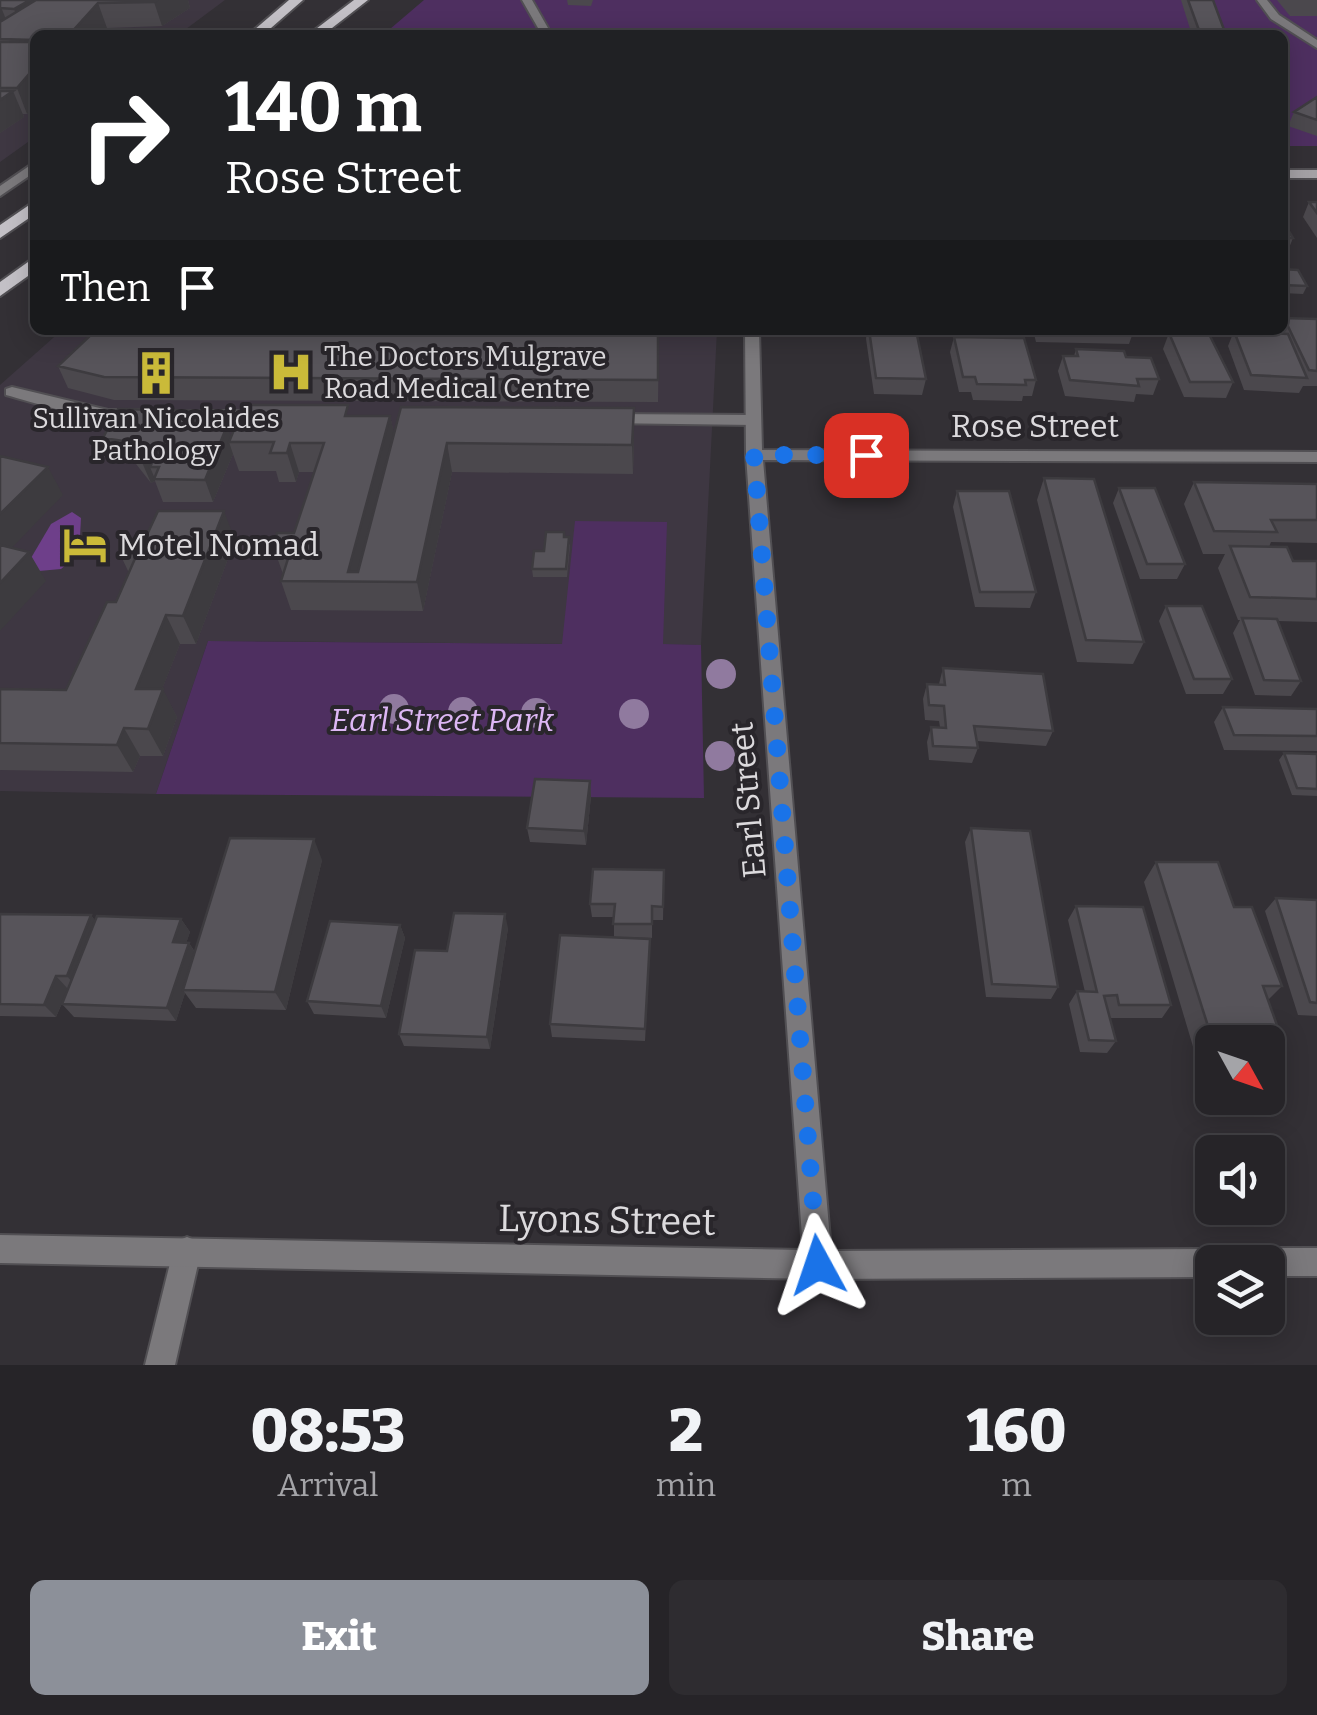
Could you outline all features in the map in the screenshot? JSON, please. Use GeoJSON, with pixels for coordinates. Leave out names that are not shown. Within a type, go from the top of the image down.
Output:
{"type":"FeatureCollection","features":[{"type":"Feature","properties":{"kind":"main road"},"geometry":{"type":"LineString","coordinates":[[269,22],[276,0]]}},
{"type":"Feature","properties":{"kind":"main road"},"geometry":{"type":"LineString","coordinates":[[260,30],[297,0]]}},
{"type":"Feature","properties":{"kind":"main road"},"geometry":{"type":"LineString","coordinates":[[322,30],[362,0]]}},
{"type":"Feature","properties":{"kind":"main road"},"geometry":{"type":"LineString","coordinates":[[0,232],[30,210]]}},
{"type":"Feature","properties":{"kind":"main road"},"geometry":{"type":"LineString","coordinates":[[0,291],[30,266]]}},
{"type":"Feature","properties":{"kind":"street"},"geometry":{"type":"LineString","coordinates":[[527,0],[543,30]]}},
{"type":"Feature","properties":{"kind":"street"},"geometry":{"type":"LineString","coordinates":[[1262,0],[1276,17],[1317,44]]}},
{"type":"Feature","properties":{"kind":"street"},"geometry":{"type":"LineString","coordinates":[[0,192],[30,170]]}},
{"type":"Feature","properties":{"kind":"street"},"geometry":{"type":"LineString","coordinates":[[1288,174],[1317,174]]}},
{"type":"Feature","properties":{"kind":"street","name":"Earl Street"},"geometry":{"type":"LineString","coordinates":[[752,335],[754,455],[818,1265]]}},
{"type":"Feature","properties":{"kind":"street"},"geometry":{"type":"LineString","coordinates":[[12,392],[108,415],[284,416]]}},
{"type":"Feature","properties":{"kind":"street"},"geometry":{"type":"LineString","coordinates":[[597,419],[753,420]]}},
{"type":"Feature","properties":{"kind":"street","name":"Rose Street"},"geometry":{"type":"LineString","coordinates":[[754,455],[1317,457]]}},
{"type":"Feature","properties":{"kind":"street","name":"Lyons Street"},"geometry":{"type":"LineString","coordinates":[[0,1249],[818,1265],[1195,1263]]}},
{"type":"Feature","properties":{"kind":"street"},"geometry":{"type":"LineString","coordinates":[[160,1365],[188,1251]]}},
{"type":"Feature","properties":{"kind":"street"},"geometry":{"type":"LineString","coordinates":[[1285,1262],[1317,1262]]}},
{"type":"Feature","properties":{"kind":"shaded area"},"geometry":{"type":"Polygon","coordinates":[[[0,0],[225,0],[185,30],[30,30],[30,141],[0,162],[0,0]]]}},
{"type":"Feature","properties":{"kind":"shaded area"},"geometry":{"type":"Polygon","coordinates":[[[56,335],[717,335],[701,645],[208,641],[156,794],[0,791],[0,385],[56,335]]]}},
{"type":"Feature","properties":{"kind":"shaded area"},"geometry":{"type":"Polygon","coordinates":[[[72,512],[81,518],[79,554],[61,569],[39,571],[31,558],[51,524],[72,512]]]}},
{"type":"Feature","properties":{"kind":"green space"},"geometry":{"type":"Polygon","coordinates":[[[424,0],[1317,0],[1317,146],[1288,146],[1288,30],[389,30],[424,0]]]}},
{"type":"Feature","properties":{"kind":"green space","name":"Earl Street Park"},"geometry":{"type":"Polygon","coordinates":[[[575,521],[667,522],[663,644],[701,645],[704,798],[156,794],[208,641],[562,644],[575,521]]]}},
{"type":"Feature","properties":{"kind":"building"},"geometry":{"type":"Polygon","coordinates":[[[0,0],[30,0],[14,9],[0,8],[0,0]]]}},
{"type":"Feature","properties":{"kind":"building"},"geometry":{"type":"Polygon","coordinates":[[[36,0],[157,0],[98,3],[74,30],[30,30],[30,40],[0,39],[0,22],[36,0]]]}},
{"type":"Feature","properties":{"kind":"building"},"geometry":{"type":"Polygon","coordinates":[[[1188,0],[1213,0],[1224,30],[1199,30],[1188,0]]]}},
{"type":"Feature","properties":{"kind":"building"},"geometry":{"type":"Polygon","coordinates":[[[0,42],[30,42],[30,73],[17,88],[0,88],[0,42]]]}},
{"type":"Feature","properties":{"kind":"building"},"geometry":{"type":"Polygon","coordinates":[[[1317,97],[1317,120],[1294,112],[1317,97]]]}},
{"type":"Feature","properties":{"kind":"building"},"geometry":{"type":"Polygon","coordinates":[[[1288,269],[1298,270],[1307,286],[1288,285],[1288,269]]]}},
{"type":"Feature","properties":{"kind":"building"},"geometry":{"type":"Polygon","coordinates":[[[1288,318],[1317,319],[1317,371],[1309,370],[1288,326],[1288,318]]]}},
{"type":"Feature","properties":{"kind":"building"},"geometry":{"type":"Polygon","coordinates":[[[1288,334],[1307,378],[1251,375],[1236,335],[1288,334]]]}},
{"type":"Feature","properties":{"kind":"building"},"geometry":{"type":"Polygon","coordinates":[[[91,335],[658,335],[658,380],[104,377],[58,366],[91,335]]]}},
{"type":"Feature","properties":{"kind":"building"},"geometry":{"type":"Polygon","coordinates":[[[870,335],[917,335],[926,379],[876,378],[870,335]]]}},
{"type":"Feature","properties":{"kind":"building"},"geometry":{"type":"Polygon","coordinates":[[[1170,335],[1210,335],[1233,382],[1190,382],[1170,335]]]}},
{"type":"Feature","properties":{"kind":"building"},"geometry":{"type":"Polygon","coordinates":[[[954,337],[1024,338],[1036,380],[1025,380],[1026,385],[977,384],[975,377],[963,377],[954,337]]]}},
{"type":"Feature","properties":{"kind":"building"},"geometry":{"type":"Polygon","coordinates":[[[1076,349],[1124,351],[1126,357],[1151,358],[1159,379],[1137,379],[1139,386],[1070,380],[1063,356],[1078,356],[1076,349]]]}},
{"type":"Feature","properties":{"kind":"building"},"geometry":{"type":"Polygon","coordinates":[[[244,405],[348,405],[345,416],[390,416],[348,572],[358,572],[401,407],[634,408],[632,445],[447,443],[417,582],[281,581],[292,546],[273,546],[277,533],[294,533],[324,443],[290,443],[287,453],[270,453],[274,442],[229,442],[244,405]]]}},
{"type":"Feature","properties":{"kind":"building"},"geometry":{"type":"Polygon","coordinates":[[[118,409],[208,411],[227,426],[205,480],[154,479],[159,467],[150,467],[157,453],[141,460],[134,453],[149,446],[103,438],[118,409]]]}},
{"type":"Feature","properties":{"kind":"building"},"geometry":{"type":"Polygon","coordinates":[[[0,456],[48,467],[0,514],[0,456]]]}},
{"type":"Feature","properties":{"kind":"building"},"geometry":{"type":"Polygon","coordinates":[[[1044,478],[1094,479],[1144,642],[1086,640],[1044,478]]]}},
{"type":"Feature","properties":{"kind":"building"},"geometry":{"type":"Polygon","coordinates":[[[1194,482],[1317,484],[1317,520],[1271,520],[1277,532],[1214,531],[1194,482]]]}},
{"type":"Feature","properties":{"kind":"building"},"geometry":{"type":"Polygon","coordinates":[[[1119,488],[1155,488],[1185,564],[1147,564],[1119,488]]]}},
{"type":"Feature","properties":{"kind":"building"},"geometry":{"type":"Polygon","coordinates":[[[957,491],[1009,491],[1036,592],[980,592],[957,491]]]}},
{"type":"Feature","properties":{"kind":"building"},"geometry":{"type":"Polygon","coordinates":[[[158,511],[224,511],[183,616],[166,615],[136,689],[163,689],[148,729],[124,728],[117,745],[0,743],[0,689],[66,690],[107,602],[116,602],[137,554],[120,554],[126,539],[145,539],[158,511]]]}},
{"type":"Feature","properties":{"kind":"building"},"geometry":{"type":"Polygon","coordinates":[[[546,532],[564,532],[564,537],[569,537],[566,569],[532,569],[534,551],[544,551],[546,532]]]}},
{"type":"Feature","properties":{"kind":"building"},"geometry":{"type":"Polygon","coordinates":[[[0,545],[29,552],[0,583],[0,545]]]}},
{"type":"Feature","properties":{"kind":"building"},"geometry":{"type":"Polygon","coordinates":[[[1230,546],[1287,547],[1293,561],[1317,561],[1317,599],[1250,597],[1230,546]]]}},
{"type":"Feature","properties":{"kind":"building"},"geometry":{"type":"Polygon","coordinates":[[[1166,606],[1202,606],[1232,679],[1194,679],[1166,606]]]}},
{"type":"Feature","properties":{"kind":"building"},"geometry":{"type":"Polygon","coordinates":[[[1242,618],[1277,619],[1301,681],[1264,680],[1242,618]]]}},
{"type":"Feature","properties":{"kind":"building"},"geometry":{"type":"Polygon","coordinates":[[[943,668],[1043,674],[1053,731],[974,726],[978,748],[933,746],[931,727],[946,728],[944,706],[929,705],[927,684],[945,685],[943,668]]]}},
{"type":"Feature","properties":{"kind":"building"},"geometry":{"type":"Polygon","coordinates":[[[1223,707],[1317,709],[1317,736],[1234,735],[1223,707]]]}},
{"type":"Feature","properties":{"kind":"building"},"geometry":{"type":"Polygon","coordinates":[[[1284,753],[1317,754],[1317,789],[1297,788],[1284,753]]]}},
{"type":"Feature","properties":{"kind":"building"},"geometry":{"type":"Polygon","coordinates":[[[535,779],[590,781],[584,831],[527,828],[535,779]]]}},
{"type":"Feature","properties":{"kind":"building"},"geometry":{"type":"Polygon","coordinates":[[[971,828],[1030,831],[1058,987],[992,984],[971,828]]]}},
{"type":"Feature","properties":{"kind":"building"},"geometry":{"type":"Polygon","coordinates":[[[230,838],[314,839],[275,992],[183,990],[230,838]]]}},
{"type":"Feature","properties":{"kind":"building"},"geometry":{"type":"Polygon","coordinates":[[[1156,862],[1218,862],[1234,907],[1252,907],[1282,986],[1263,986],[1277,1025],[1208,1025],[1156,862]]]}},
{"type":"Feature","properties":{"kind":"building"},"geometry":{"type":"Polygon","coordinates":[[[593,869],[664,870],[663,907],[652,906],[652,924],[613,924],[615,904],[590,904],[593,869]]]}},
{"type":"Feature","properties":{"kind":"building"},"geometry":{"type":"Polygon","coordinates":[[[1276,898],[1317,900],[1317,1003],[1310,1002],[1276,898]]]}},
{"type":"Feature","properties":{"kind":"building"},"geometry":{"type":"Polygon","coordinates":[[[1076,906],[1143,907],[1171,1005],[1119,1005],[1117,995],[1104,996],[1116,1041],[1089,1040],[1077,991],[1097,992],[1076,906]]]}},
{"type":"Feature","properties":{"kind":"building"},"geometry":{"type":"Polygon","coordinates":[[[454,913],[505,914],[487,1037],[399,1034],[415,950],[447,951],[454,913]]]}},
{"type":"Feature","properties":{"kind":"building"},"geometry":{"type":"Polygon","coordinates":[[[0,914],[91,915],[67,976],[56,976],[44,1005],[0,1004],[0,914]]]}},
{"type":"Feature","properties":{"kind":"building"},"geometry":{"type":"Polygon","coordinates":[[[97,916],[181,919],[173,942],[189,943],[167,1008],[62,1004],[97,916]]]}},
{"type":"Feature","properties":{"kind":"building"},"geometry":{"type":"Polygon","coordinates":[[[330,921],[400,925],[381,1006],[307,1001],[330,921]]]}},
{"type":"Feature","properties":{"kind":"building"},"geometry":{"type":"Polygon","coordinates":[[[560,935],[650,939],[645,1029],[550,1024],[560,935]]]}},
{"type":"Feature","properties":{"kind":"place","name":"The Doctors Mulgrave Road Medical Centre"},"geometry":{"type":"Point","coordinates":[291,372]}},
{"type":"Feature","properties":{"kind":"place","name":"Sullivan Nicolaides Pathology"},"geometry":{"type":"Point","coordinates":[156,373]}},
{"type":"Feature","properties":{"kind":"place","name":"Motel Nomad"},"geometry":{"type":"Point","coordinates":[85,545]}},
{"type":"Feature","properties":{"kind":"route"},"geometry":{"type":"LineString","coordinates":[[818,1265],[754,455],[866,455]]}}]}
